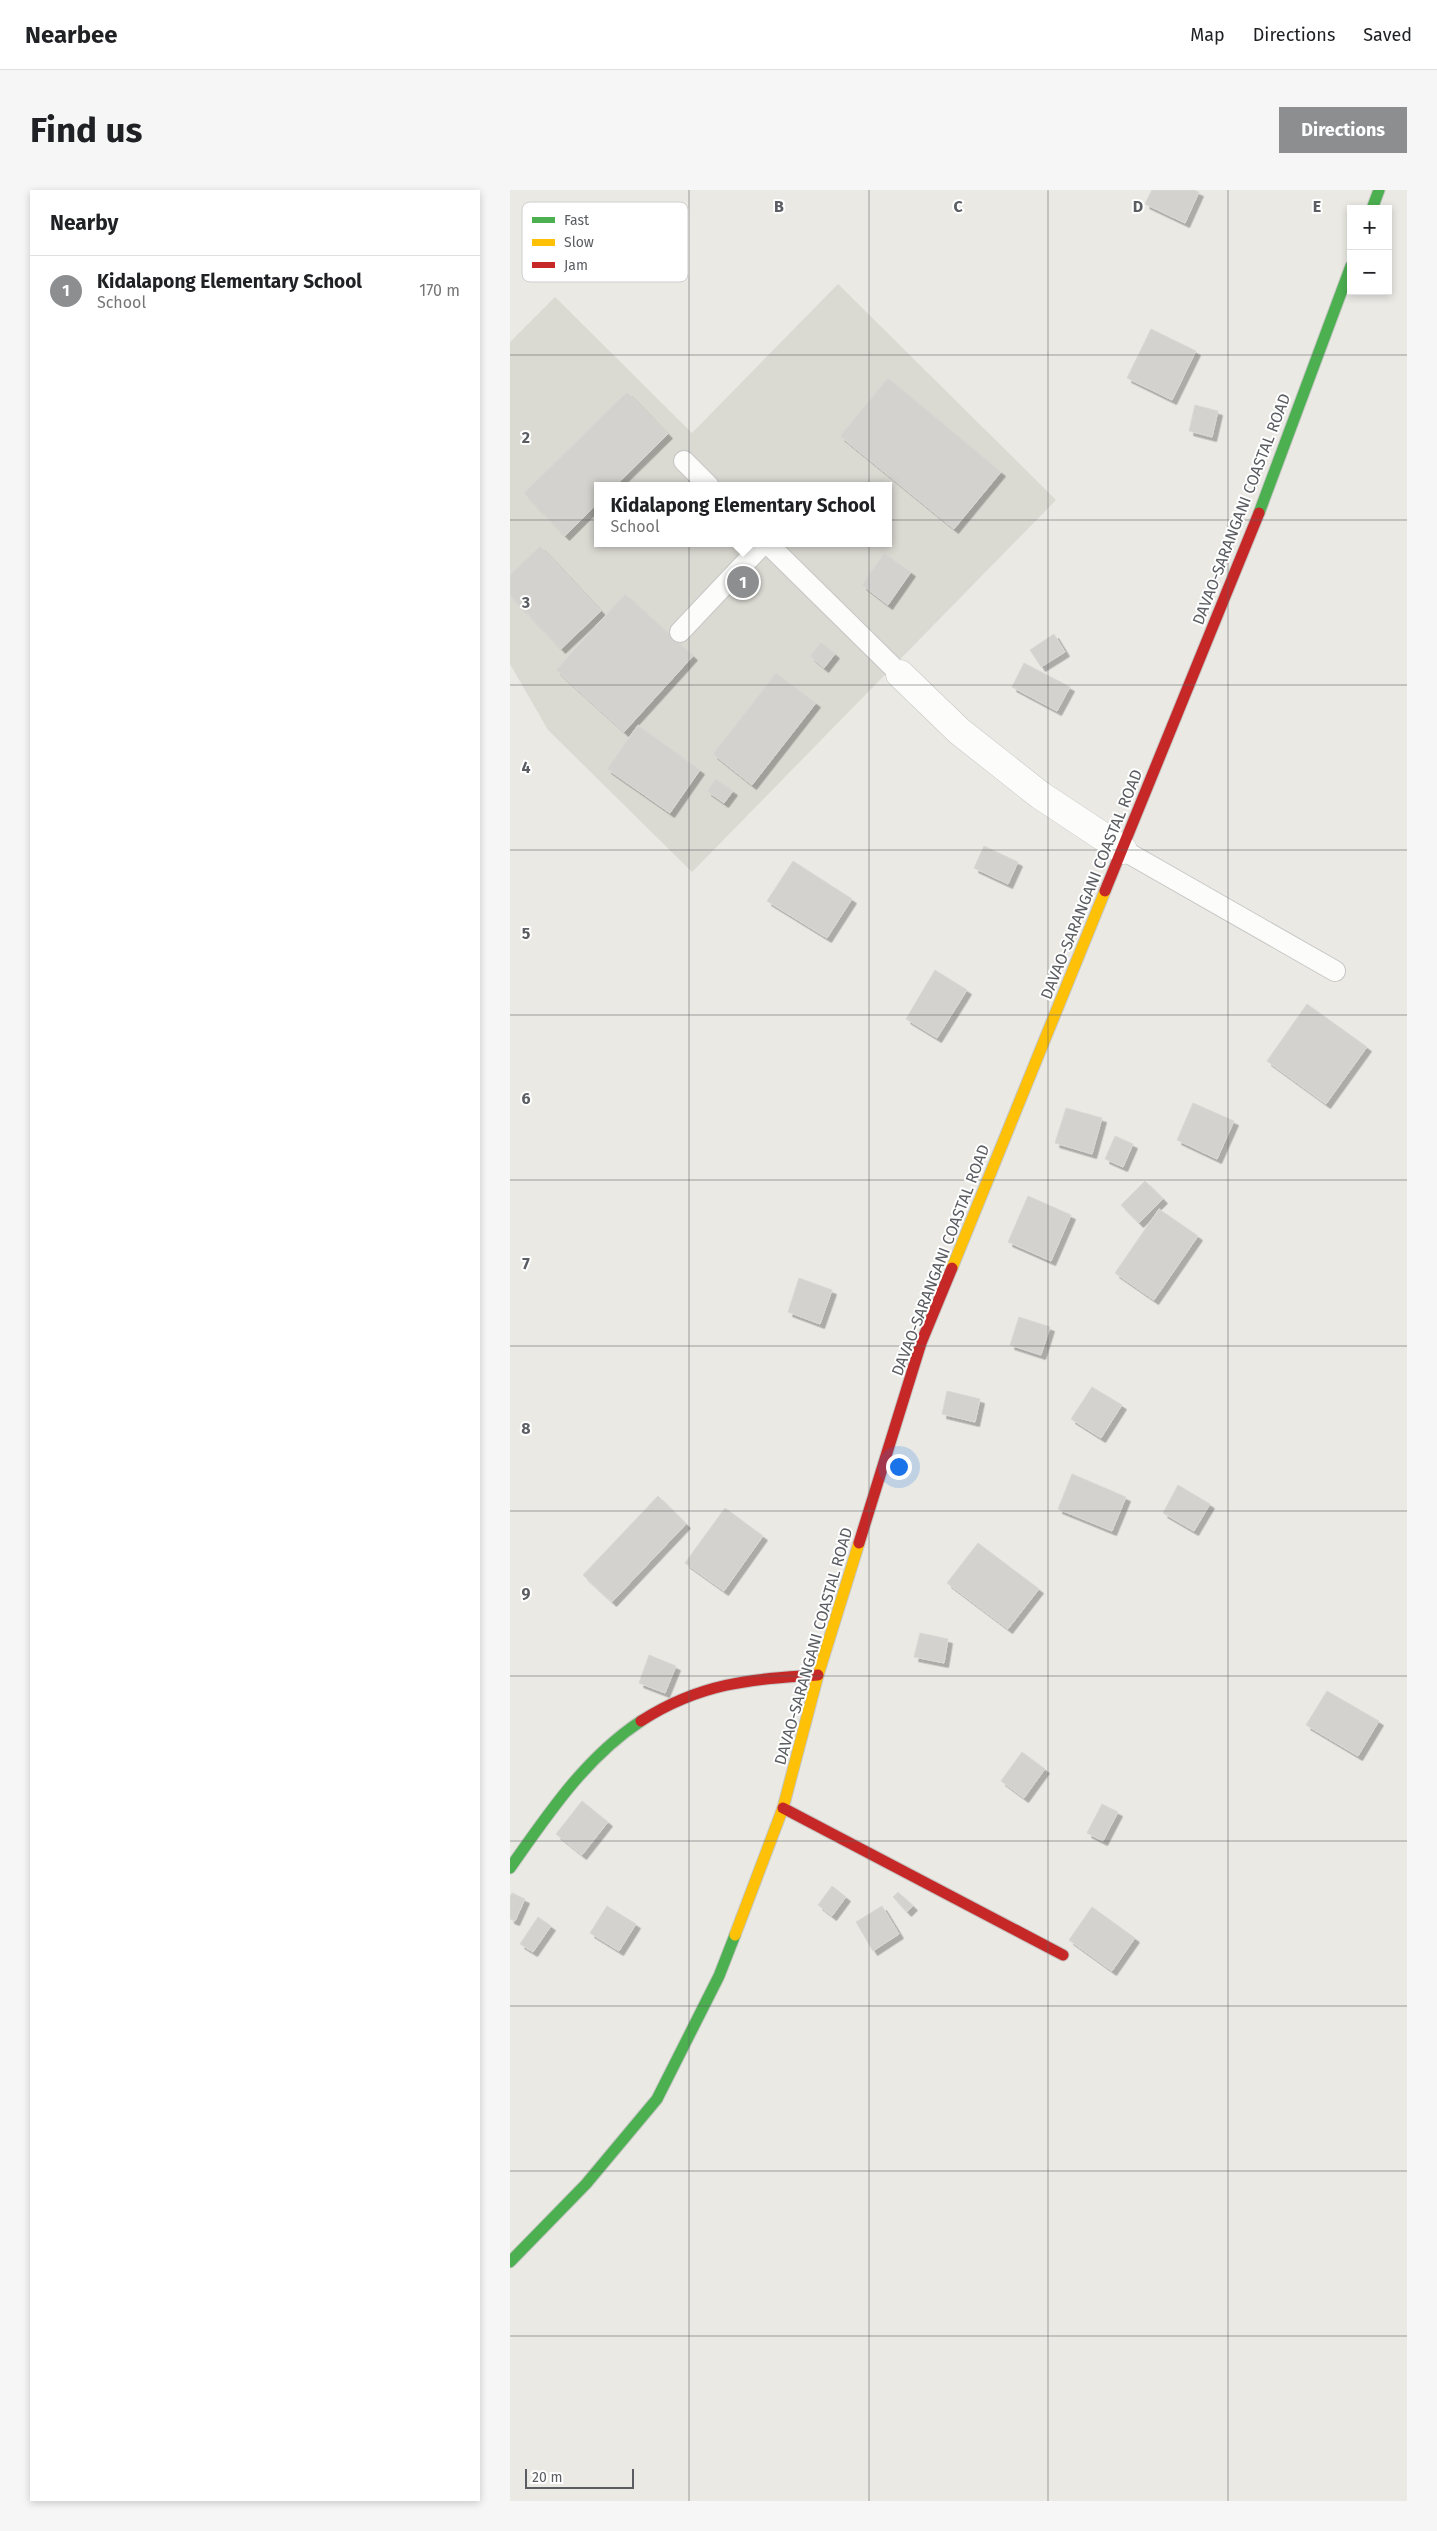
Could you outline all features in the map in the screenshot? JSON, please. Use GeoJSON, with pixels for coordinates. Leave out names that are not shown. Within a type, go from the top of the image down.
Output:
{"type":"FeatureCollection","features":[{"type":"Feature","properties":{"kind":"main road"},"geometry":{"type":"LineString","coordinates":[[1373,205],[1379,190]]}},
{"type":"Feature","properties":{"kind":"main road","name":"DAVAO-SARANGANI COASTAL ROAD"},"geometry":{"type":"LineString","coordinates":[[510,2262],[586,2184],[657,2100],[718,1976],[783,1808],[818,1675],[921,1343],[1267,492],[1347,277]]}},
{"type":"Feature","properties":{"kind":"main road"},"geometry":{"type":"LineString","coordinates":[[510,1868],[570,1784],[600,1751],[626,1729],[655,1711],[712,1687],[760,1678],[818,1675]]}},
{"type":"Feature","properties":{"kind":"main road"},"geometry":{"type":"LineString","coordinates":[[783,1808],[1063,1955]]}},
{"type":"Feature","properties":{"kind":"street"},"geometry":{"type":"LineString","coordinates":[[900,674],[959,732],[1040,795],[1123,850]]}},
{"type":"Feature","properties":{"kind":"lane"},"geometry":{"type":"LineString","coordinates":[[684,461],[705,482]]}},
{"type":"Feature","properties":{"kind":"lane"},"geometry":{"type":"LineString","coordinates":[[680,632],[761,547]]}},
{"type":"Feature","properties":{"kind":"lane"},"geometry":{"type":"LineString","coordinates":[[769,547],[900,674]]}},
{"type":"Feature","properties":{"kind":"lane"},"geometry":{"type":"LineString","coordinates":[[1123,850],[1335,971]]}},
{"type":"Feature","properties":{"kind":"shaded area"},"geometry":{"type":"Polygon","coordinates":[[[838,284],[1056,500],[692,872],[548,730],[510,664],[510,342],[555,297],[692,433],[838,284]]]}},
{"type":"Feature","properties":{"kind":"building"},"geometry":{"type":"Polygon","coordinates":[[[1152,190],[1194,190],[1199,192],[1185,223],[1145,204],[1152,190]]]}},
{"type":"Feature","properties":{"kind":"building"},"geometry":{"type":"Polygon","coordinates":[[[1151,329],[1196,351],[1172,400],[1127,378],[1151,329]]]}},
{"type":"Feature","properties":{"kind":"building"},"geometry":{"type":"Polygon","coordinates":[[[888,378],[1001,472],[954,529],[840,436],[888,378]]]}},
{"type":"Feature","properties":{"kind":"building"},"geometry":{"type":"Polygon","coordinates":[[[627,392],[668,434],[619,482],[594,482],[594,507],[565,536],[524,493],[627,392]]]}},
{"type":"Feature","properties":{"kind":"building"},"geometry":{"type":"Polygon","coordinates":[[[1195,405],[1218,411],[1212,437],[1189,431],[1195,405]]]}},
{"type":"Feature","properties":{"kind":"building"},"geometry":{"type":"Polygon","coordinates":[[[540,546],[601,611],[561,649],[510,595],[510,575],[540,546]]]}},
{"type":"Feature","properties":{"kind":"building"},"geometry":{"type":"Polygon","coordinates":[[[884,553],[911,572],[888,605],[862,585],[884,553]]]}},
{"type":"Feature","properties":{"kind":"building"},"geometry":{"type":"Polygon","coordinates":[[[625,594],[693,656],[624,732],[556,670],[625,594]]]}},
{"type":"Feature","properties":{"kind":"building"},"geometry":{"type":"Polygon","coordinates":[[[1054,634],[1065,652],[1041,667],[1030,650],[1054,634]]]}},
{"type":"Feature","properties":{"kind":"building"},"geometry":{"type":"Polygon","coordinates":[[[821,642],[835,654],[824,668],[810,656],[821,642]]]}},
{"type":"Feature","properties":{"kind":"building"},"geometry":{"type":"Polygon","coordinates":[[[1024,663],[1070,687],[1057,711],[1012,687],[1024,663]]]}},
{"type":"Feature","properties":{"kind":"building"},"geometry":{"type":"Polygon","coordinates":[[[776,673],[816,703],[752,785],[713,754],[776,673]]]}},
{"type":"Feature","properties":{"kind":"building"},"geometry":{"type":"Polygon","coordinates":[[[638,725],[700,770],[670,813],[607,769],[638,725]]]}},
{"type":"Feature","properties":{"kind":"building"},"geometry":{"type":"Polygon","coordinates":[[[716,779],[733,791],[724,803],[707,791],[716,779]]]}},
{"type":"Feature","properties":{"kind":"building"},"geometry":{"type":"Polygon","coordinates":[[[984,846],[1018,862],[1008,884],[974,868],[984,846]]]}},
{"type":"Feature","properties":{"kind":"building"},"geometry":{"type":"Polygon","coordinates":[[[793,861],[852,899],[827,938],[767,901],[793,861]]]}},
{"type":"Feature","properties":{"kind":"building"},"geometry":{"type":"Polygon","coordinates":[[[935,970],[967,990],[937,1038],[906,1019],[935,970]]]}},
{"type":"Feature","properties":{"kind":"building"},"geometry":{"type":"Polygon","coordinates":[[[1307,1004],[1367,1047],[1326,1104],[1267,1061],[1307,1004]]]}},
{"type":"Feature","properties":{"kind":"building"},"geometry":{"type":"Polygon","coordinates":[[[1193,1103],[1234,1121],[1217,1159],[1177,1140],[1193,1103]]]}},
{"type":"Feature","properties":{"kind":"building"},"geometry":{"type":"Polygon","coordinates":[[[1066,1108],[1102,1118],[1092,1154],[1055,1143],[1066,1108]]]}},
{"type":"Feature","properties":{"kind":"building"},"geometry":{"type":"Polygon","coordinates":[[[1115,1136],[1133,1144],[1123,1167],[1105,1159],[1115,1136]]]}},
{"type":"Feature","properties":{"kind":"building"},"geometry":{"type":"Polygon","coordinates":[[[1145,1181],[1163,1199],[1139,1223],[1121,1205],[1145,1181]]]}},
{"type":"Feature","properties":{"kind":"building"},"geometry":{"type":"Polygon","coordinates":[[[1028,1196],[1071,1215],[1051,1261],[1008,1242],[1028,1196]]]}},
{"type":"Feature","properties":{"kind":"building"},"geometry":{"type":"Polygon","coordinates":[[[1159,1209],[1198,1236],[1154,1300],[1115,1273],[1159,1209]]]}},
{"type":"Feature","properties":{"kind":"building"},"geometry":{"type":"Polygon","coordinates":[[[799,1278],[832,1290],[820,1324],[788,1312],[799,1278]]]}},
{"type":"Feature","properties":{"kind":"building"},"geometry":{"type":"Polygon","coordinates":[[[1019,1317],[1050,1327],[1041,1355],[1010,1345],[1019,1317]]]}},
{"type":"Feature","properties":{"kind":"building"},"geometry":{"type":"Polygon","coordinates":[[[1092,1387],[1122,1405],[1101,1438],[1071,1419],[1092,1387]]]}},
{"type":"Feature","properties":{"kind":"building"},"geometry":{"type":"Polygon","coordinates":[[[947,1391],[980,1399],[975,1422],[942,1414],[947,1391]]]}},
{"type":"Feature","properties":{"kind":"building"},"geometry":{"type":"Polygon","coordinates":[[[1072,1474],[1126,1497],[1112,1531],[1058,1509],[1072,1474]]]}},
{"type":"Feature","properties":{"kind":"building"},"geometry":{"type":"Polygon","coordinates":[[[1178,1485],[1210,1504],[1194,1531],[1163,1513],[1178,1485]]]}},
{"type":"Feature","properties":{"kind":"building"},"geometry":{"type":"Polygon","coordinates":[[[658,1496],[686,1524],[612,1602],[583,1575],[658,1496]]]}},
{"type":"Feature","properties":{"kind":"building"},"geometry":{"type":"Polygon","coordinates":[[[725,1508],[763,1536],[724,1591],[685,1563],[725,1508]]]}},
{"type":"Feature","properties":{"kind":"building"},"geometry":{"type":"Polygon","coordinates":[[[978,1543],[1039,1589],[1008,1629],[947,1583],[978,1543]]]}},
{"type":"Feature","properties":{"kind":"building"},"geometry":{"type":"Polygon","coordinates":[[[920,1633],[948,1639],[944,1663],[914,1657],[920,1633]]]}},
{"type":"Feature","properties":{"kind":"building"},"geometry":{"type":"Polygon","coordinates":[[[649,1655],[676,1666],[665,1693],[639,1683],[649,1655]]]}},
{"type":"Feature","properties":{"kind":"building"},"geometry":{"type":"Polygon","coordinates":[[[1327,1691],[1379,1721],[1358,1756],[1306,1725],[1327,1691]]]}},
{"type":"Feature","properties":{"kind":"building"},"geometry":{"type":"Polygon","coordinates":[[[1022,1752],[1045,1769],[1024,1798],[1001,1781],[1022,1752]]]}},
{"type":"Feature","properties":{"kind":"building"},"geometry":{"type":"Polygon","coordinates":[[[582,1801],[608,1822],[582,1855],[556,1834],[582,1801]]]}},
{"type":"Feature","properties":{"kind":"building"},"geometry":{"type":"Polygon","coordinates":[[[1102,1804],[1118,1812],[1103,1841],[1087,1833],[1102,1804]]]}},
{"type":"Feature","properties":{"kind":"building"},"geometry":{"type":"Polygon","coordinates":[[[832,1886],[846,1897],[832,1916],[818,1905],[832,1886]]]}},
{"type":"Feature","properties":{"kind":"building"},"geometry":{"type":"Polygon","coordinates":[[[898,1892],[913,1906],[907,1912],[893,1897],[898,1892]]]}},
{"type":"Feature","properties":{"kind":"building"},"geometry":{"type":"Polygon","coordinates":[[[512,1893],[525,1899],[515,1921],[510,1919],[510,1897],[512,1893]]]}},
{"type":"Feature","properties":{"kind":"building"},"geometry":{"type":"Polygon","coordinates":[[[607,1906],[636,1924],[619,1951],[590,1933],[607,1906]]]}},
{"type":"Feature","properties":{"kind":"building"},"geometry":{"type":"Polygon","coordinates":[[[882,1906],[899,1934],[873,1951],[856,1922],[882,1906]]]}},
{"type":"Feature","properties":{"kind":"building"},"geometry":{"type":"Polygon","coordinates":[[[1092,1907],[1135,1938],[1112,1971],[1069,1940],[1092,1907]]]}},
{"type":"Feature","properties":{"kind":"building"},"geometry":{"type":"Polygon","coordinates":[[[538,1917],[551,1926],[533,1952],[520,1944],[538,1917]]]}},
{"type":"Feature","properties":{"kind":"traffic: fast"},"geometry":{"type":"LineString","coordinates":[[1373,205],[1379,190]]}},
{"type":"Feature","properties":{"kind":"traffic: fast"},"geometry":{"type":"LineString","coordinates":[[1259,513],[1347,277]]}},
{"type":"Feature","properties":{"kind":"traffic: fast"},"geometry":{"type":"LineString","coordinates":[[510,1868],[553,1808],[585,1770],[602,1752],[641,1721]]}},
{"type":"Feature","properties":{"kind":"traffic: fast"},"geometry":{"type":"LineString","coordinates":[[510,2262],[586,2184],[657,2099],[719,1976],[735,1935]]}},
{"type":"Feature","properties":{"kind":"traffic: slow"},"geometry":{"type":"LineString","coordinates":[[952,1268],[1105,891]]}},
{"type":"Feature","properties":{"kind":"traffic: slow"},"geometry":{"type":"LineString","coordinates":[[735,1935],[783,1808],[818,1675],[859,1543]]}},
{"type":"Feature","properties":{"kind":"traffic: jam"},"geometry":{"type":"LineString","coordinates":[[1105,891],[1259,513]]}},
{"type":"Feature","properties":{"kind":"traffic: jam"},"geometry":{"type":"LineString","coordinates":[[859,1543],[921,1343],[952,1268]]}},
{"type":"Feature","properties":{"kind":"traffic: jam"},"geometry":{"type":"LineString","coordinates":[[641,1721],[684,1698],[726,1685],[748,1681],[818,1675]]}},
{"type":"Feature","properties":{"kind":"traffic: jam"},"geometry":{"type":"LineString","coordinates":[[783,1808],[1063,1955]]}},
{"type":"Feature","properties":{"kind":"place","name":"Kidalapong Elementary School"},"geometry":{"type":"Point","coordinates":[743,582]}}]}
